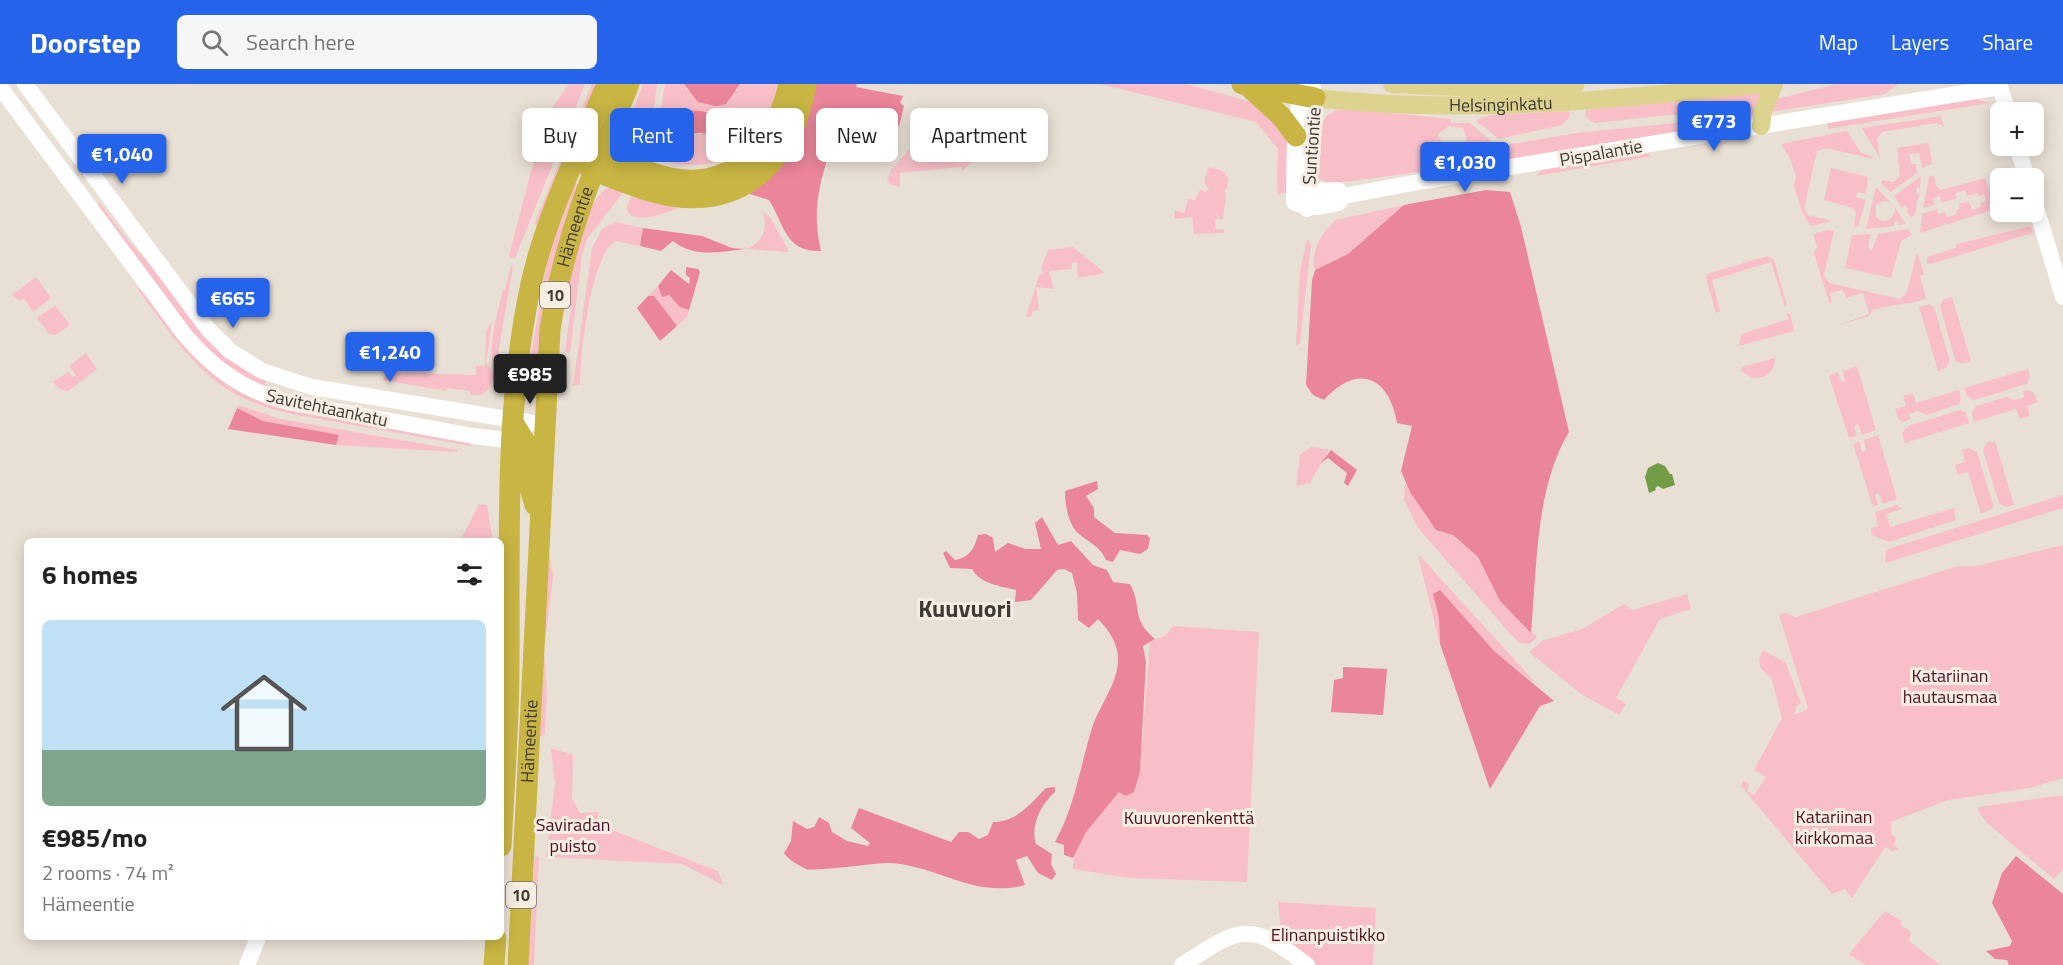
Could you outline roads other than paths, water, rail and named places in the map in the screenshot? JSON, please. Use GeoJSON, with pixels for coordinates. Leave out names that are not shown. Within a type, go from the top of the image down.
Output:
{"type":"FeatureCollection","features":[{"type":"Feature","properties":{"kind":"highway","name":"Hämeentie"},"geometry":{"type":"LineString","coordinates":[[597,108],[607,84]]}},
{"type":"Feature","properties":{"kind":"highway","name":"Hämeentie"},"geometry":{"type":"LineString","coordinates":[[619,108],[629,84]]}},
{"type":"Feature","properties":{"kind":"highway"},"geometry":{"type":"LineString","coordinates":[[655,182],[704,180],[725,173],[746,162],[760,148],[773,128],[789,84]]}},
{"type":"Feature","properties":{"kind":"highway"},"geometry":{"type":"LineString","coordinates":[[591,162],[626,166],[655,182],[670,196],[706,197],[734,189],[752,180],[777,158],[798,120],[806,84]]}},
{"type":"Feature","properties":{"kind":"highway"},"geometry":{"type":"LineString","coordinates":[[1244,84],[1281,116],[1296,136]]}},
{"type":"Feature","properties":{"kind":"highway","name":"Helsinginkatu"},"geometry":{"type":"LineString","coordinates":[[1244,84],[1308,90]]}},
{"type":"Feature","properties":{"kind":"highway","name":"Hämeentie"},"geometry":{"type":"LineString","coordinates":[[518,965],[540,520],[527,434],[547,365],[556,288],[572,230],[610,131]]}},
{"type":"Feature","properties":{"kind":"highway","name":"Hämeentie"},"geometry":{"type":"LineString","coordinates":[[504,711],[505,675],[527,434],[525,318],[544,237],[575,162]]}},
{"type":"Feature","properties":{"kind":"highway"},"geometry":{"type":"LineString","coordinates":[[625,162],[626,166]]}},
{"type":"Feature","properties":{"kind":"highway"},"geometry":{"type":"LineString","coordinates":[[494,965],[496,940]]}},
{"type":"Feature","properties":{"kind":"main road","name":"Helsinginkatu"},"geometry":{"type":"LineString","coordinates":[[1392,84],[1477,88],[1598,101],[1761,84]]}},
{"type":"Feature","properties":{"kind":"main road","name":"Helsinginkatu"},"geometry":{"type":"LineString","coordinates":[[1308,90],[1423,106],[1550,95],[1576,84]]}},
{"type":"Feature","properties":{"kind":"main road"},"geometry":{"type":"LineString","coordinates":[[1761,126],[1763,111],[1774,84]]}},
{"type":"Feature","properties":{"kind":"street","name":"Savitehtaankatu"},"geometry":{"type":"LineString","coordinates":[[25,84],[194,312],[231,351],[262,371],[312,387],[527,434]]}},
{"type":"Feature","properties":{"kind":"street","name":"Savitehtaankatu"},"geometry":{"type":"LineString","coordinates":[[0,87],[184,334],[220,371],[253,392],[277,400],[527,434]]}},
{"type":"Feature","properties":{"kind":"street","name":"Pispalantie"},"geometry":{"type":"LineString","coordinates":[[1300,206],[1338,204],[1344,196],[2000,87],[2005,102]]}},
{"type":"Feature","properties":{"kind":"street","name":"Suntiontie"},"geometry":{"type":"LineString","coordinates":[[1300,206],[1296,136],[1308,90]]}},
{"type":"Feature","properties":{"kind":"street","name":"Suntiontie"},"geometry":{"type":"LineString","coordinates":[[1300,206],[1309,192],[1308,90]]}},
{"type":"Feature","properties":{"kind":"street","name":"Pispalantie"},"geometry":{"type":"LineString","coordinates":[[1309,192],[1338,190],[1344,196]]}},
{"type":"Feature","properties":{"kind":"street"},"geometry":{"type":"LineString","coordinates":[[2041,222],[2063,297]]}},
{"type":"Feature","properties":{"kind":"street"},"geometry":{"type":"LineString","coordinates":[[504,711],[530,713]]}},
{"type":"Feature","properties":{"kind":"street"},"geometry":{"type":"LineString","coordinates":[[1182,965],[1222,940],[1237,934],[1253,934],[1270,938],[1307,965]]}},
{"type":"Feature","properties":{"kind":"street"},"geometry":{"type":"LineString","coordinates":[[247,965],[257,940]]}},
{"type":"Feature","properties":{"kind":"district","name":"Kuuvuori"},"geometry":{"type":"Point","coordinates":[965,609]}},
{"type":"Feature","properties":{"kind":"park label","name":"Katariinan hautausmaa"},"geometry":{"type":"Point","coordinates":[1950,686]}},
{"type":"Feature","properties":{"kind":"park label","name":"Kuuvuorenkenttä"},"geometry":{"type":"Point","coordinates":[1189,818]}},
{"type":"Feature","properties":{"kind":"park label","name":"Katariinan kirkkomaa"},"geometry":{"type":"Point","coordinates":[1834,827]}},
{"type":"Feature","properties":{"kind":"park label","name":"Saviradan puisto"},"geometry":{"type":"Point","coordinates":[573,835]}},
{"type":"Feature","properties":{"kind":"park label","name":"Elinanpuistikko"},"geometry":{"type":"Point","coordinates":[1328,935]}}]}
